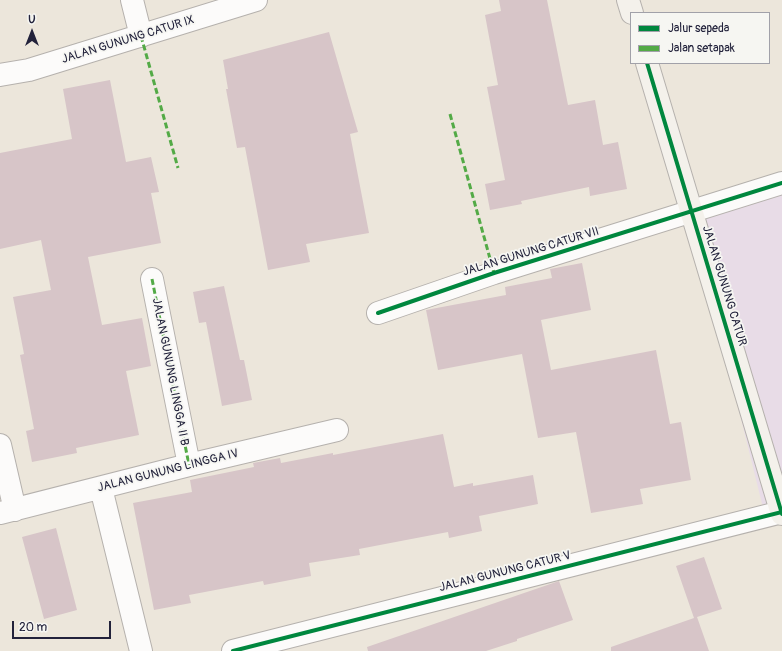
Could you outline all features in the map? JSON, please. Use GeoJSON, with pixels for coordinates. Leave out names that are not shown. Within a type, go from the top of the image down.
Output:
{"type":"FeatureCollection","features":[{"type":"Feature","properties":{"kind":"street"},"geometry":{"type":"LineString","coordinates":[[132,0],[141,36]]}},
{"type":"Feature","properties":{"kind":"street","name":"JALAN GUNUNG CATUR IX"},"geometry":{"type":"LineString","coordinates":[[0,75],[29,70],[256,0]]}},
{"type":"Feature","properties":{"kind":"street"},"geometry":{"type":"LineString","coordinates":[[628,0],[632,12]]}},
{"type":"Feature","properties":{"kind":"street","name":"JALAN GUNUNG CATUR"},"geometry":{"type":"LineString","coordinates":[[647,64],[782,513]]}},
{"type":"Feature","properties":{"kind":"street","name":"JALAN GUNUNG CATUR VII"},"geometry":{"type":"LineString","coordinates":[[378,312],[494,272],[691,213],[782,183]]}},
{"type":"Feature","properties":{"kind":"street","name":"JALAN GUNUNG LINGGA II B"},"geometry":{"type":"LineString","coordinates":[[152,278],[188,465]]}},
{"type":"Feature","properties":{"kind":"street","name":"JALAN GUNUNG LINGGA IV"},"geometry":{"type":"LineString","coordinates":[[7,512],[188,465],[337,430]]}},
{"type":"Feature","properties":{"kind":"street"},"geometry":{"type":"LineString","coordinates":[[0,445],[7,512]]}},
{"type":"Feature","properties":{"kind":"street"},"geometry":{"type":"LineString","coordinates":[[101,488],[141,651]]}},
{"type":"Feature","properties":{"kind":"street","name":"JALAN GUNUNG CATUR V"},"geometry":{"type":"LineString","coordinates":[[233,651],[782,513]]}},
{"type":"Feature","properties":{"kind":"shaded area"},"geometry":{"type":"Polygon","coordinates":[[[782,184],[782,512],[765,516],[689,208],[782,184]]]}},
{"type":"Feature","properties":{"kind":"building"},"geometry":{"type":"Polygon","coordinates":[[[499,0],[547,0],[568,105],[595,100],[603,145],[618,142],[627,189],[590,196],[589,187],[521,201],[522,204],[490,210],[485,184],[505,180],[487,87],[498,85],[485,15],[501,11],[499,0]]]}},
{"type":"Feature","properties":{"kind":"building"},"geometry":{"type":"Polygon","coordinates":[[[329,32],[358,132],[350,134],[369,233],[306,244],[310,262],[268,270],[245,147],[237,148],[226,89],[228,89],[223,60],[329,32]]]}},
{"type":"Feature","properties":{"kind":"building"},"geometry":{"type":"Polygon","coordinates":[[[110,80],[126,162],[151,157],[159,192],[151,193],[161,243],[88,257],[102,325],[142,318],[151,366],[126,371],[139,435],[76,448],[77,453],[32,462],[26,431],[34,429],[20,355],[24,354],[13,297],[51,290],[41,240],[0,249],[0,153],[72,139],[63,89],[110,80]]]}},
{"type":"Feature","properties":{"kind":"building"},"geometry":{"type":"Polygon","coordinates":[[[582,263],[591,310],[541,320],[551,370],[656,350],[670,424],[681,422],[691,480],[640,489],[643,504],[591,513],[576,432],[538,438],[522,354],[438,370],[426,310],[506,295],[505,287],[552,278],[550,269],[582,263]]]}},
{"type":"Feature","properties":{"kind":"building"},"geometry":{"type":"Polygon","coordinates":[[[224,286],[240,360],[244,360],[252,400],[222,406],[206,322],[199,323],[193,292],[224,286]]]}},
{"type":"Feature","properties":{"kind":"building"},"geometry":{"type":"Polygon","coordinates":[[[443,434],[454,487],[473,483],[473,486],[533,475],[538,504],[479,516],[482,531],[449,538],[448,532],[359,549],[360,555],[309,563],[311,576],[264,585],[263,581],[189,595],[191,603],[154,610],[133,503],[192,492],[190,480],[254,467],[253,463],[280,458],[281,463],[333,453],[333,455],[443,434]]]}},
{"type":"Feature","properties":{"kind":"building"},"geometry":{"type":"Polygon","coordinates":[[[56,528],[77,610],[44,619],[22,537],[56,528]]]}},
{"type":"Feature","properties":{"kind":"building"},"geometry":{"type":"Polygon","coordinates":[[[704,557],[722,609],[697,617],[709,651],[611,651],[611,647],[694,618],[676,566],[704,557]]]}},
{"type":"Feature","properties":{"kind":"building"},"geometry":{"type":"Polygon","coordinates":[[[559,581],[573,620],[517,639],[517,641],[486,651],[368,651],[367,647],[559,581]]]}},
{"type":"Feature","properties":{"kind":"marked path"},"geometry":{"type":"LineString","coordinates":[[141,36],[178,168]]}},
{"type":"Feature","properties":{"kind":"marked path"},"geometry":{"type":"LineString","coordinates":[[450,114],[494,273]]}},
{"type":"Feature","properties":{"kind":"marked path"},"geometry":{"type":"LineString","coordinates":[[152,279],[189,465]]}},
{"type":"Feature","properties":{"kind":"cycle path"},"geometry":{"type":"LineString","coordinates":[[647,64],[782,514]]}},
{"type":"Feature","properties":{"kind":"cycle path"},"geometry":{"type":"LineString","coordinates":[[378,313],[494,273],[782,183]]}},
{"type":"Feature","properties":{"kind":"cycle path"},"geometry":{"type":"LineString","coordinates":[[233,651],[782,512]]}}]}
